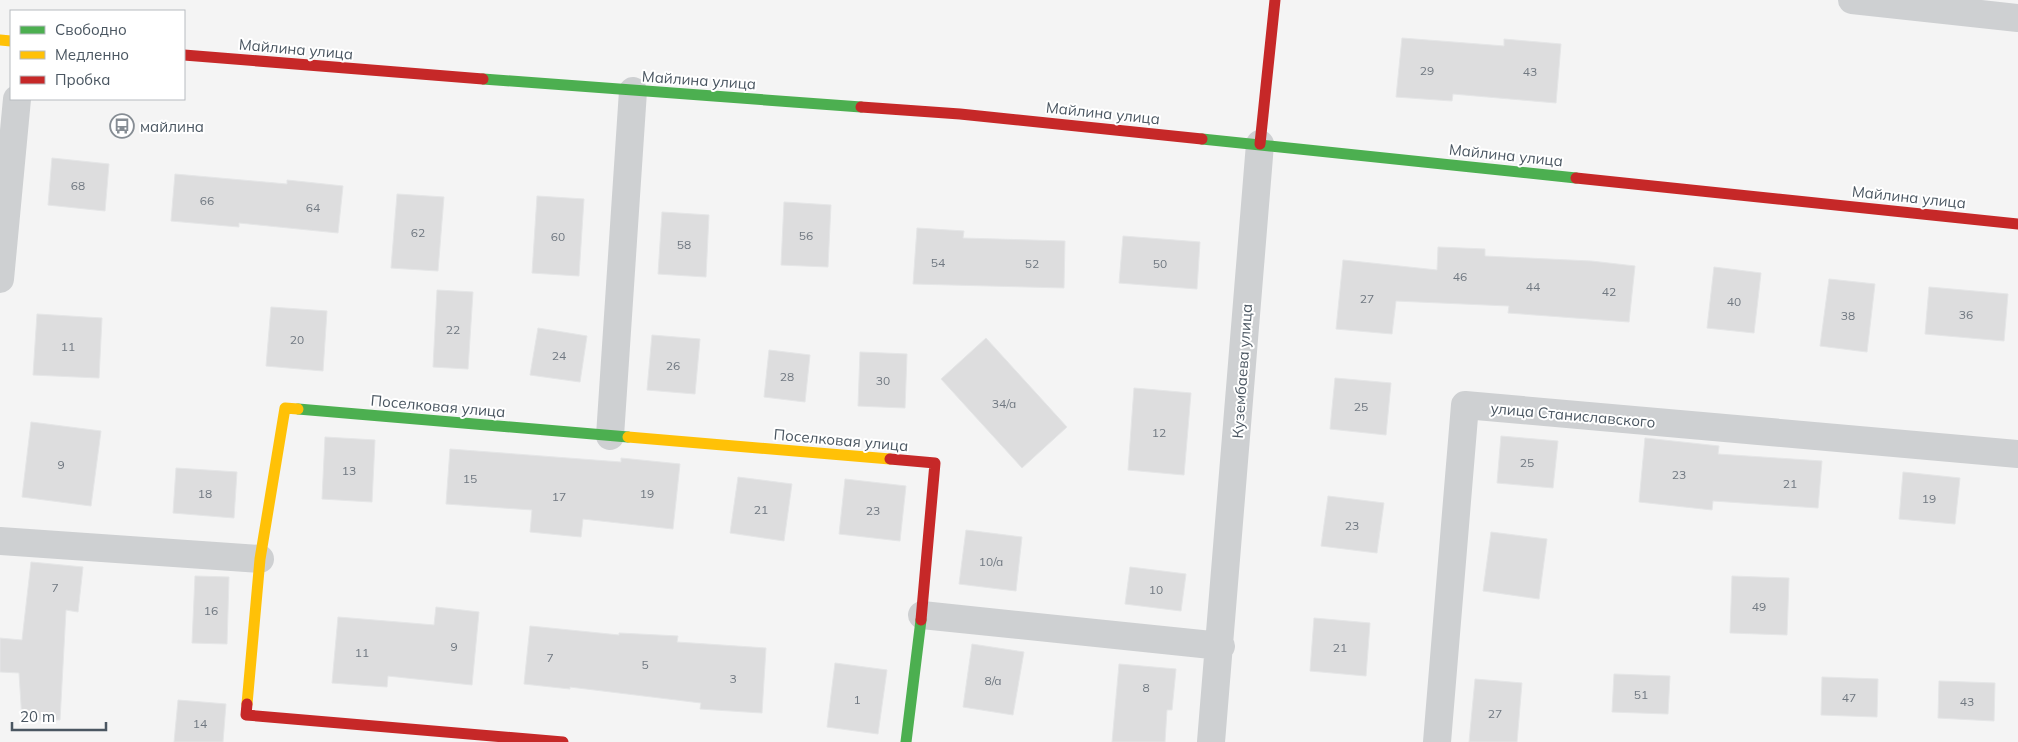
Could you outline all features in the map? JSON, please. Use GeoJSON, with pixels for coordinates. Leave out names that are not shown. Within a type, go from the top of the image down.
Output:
{"type":"FeatureCollection","features":[{"type":"Feature","properties":{"kind":"main road","name":"Кузембаева улица"},"geometry":{"type":"LineString","coordinates":[[1260,144],[1275,0]]}},
{"type":"Feature","properties":{"kind":"main road","name":"Майлина улица"},"geometry":{"type":"LineString","coordinates":[[185,55],[633,91],[960,114],[2018,224]]}},
{"type":"Feature","properties":{"kind":"main road","name":"Поселковая улица"},"geometry":{"type":"LineString","coordinates":[[563,742],[246,715],[260,559],[285,408],[935,463],[922,614],[906,742]]}},
{"type":"Feature","properties":{"kind":"street"},"geometry":{"type":"LineString","coordinates":[[1852,0],[2018,18]]}},
{"type":"Feature","properties":{"kind":"street"},"geometry":{"type":"LineString","coordinates":[[610,436],[633,91]]}},
{"type":"Feature","properties":{"kind":"street"},"geometry":{"type":"LineString","coordinates":[[0,280],[17,100]]}},
{"type":"Feature","properties":{"kind":"street","name":"Кузембаева улица"},"geometry":{"type":"LineString","coordinates":[[1211,742],[1260,144]]}},
{"type":"Feature","properties":{"kind":"street","name":"улица Станиславского"},"geometry":{"type":"LineString","coordinates":[[1437,742],[1465,405],[2018,454]]}},
{"type":"Feature","properties":{"kind":"street"},"geometry":{"type":"LineString","coordinates":[[0,540],[260,559]]}},
{"type":"Feature","properties":{"kind":"street"},"geometry":{"type":"LineString","coordinates":[[922,614],[1220,646]]}},
{"type":"Feature","properties":{"kind":"building"},"geometry":{"type":"Polygon","coordinates":[[[1402,38],[1504,46],[1504,39],[1561,44],[1556,103],[1453,94],[1452,101],[1396,97],[1402,38]]]}},
{"type":"Feature","properties":{"kind":"building"},"geometry":{"type":"Polygon","coordinates":[[[52,158],[109,164],[105,211],[48,205],[52,158]]]}},
{"type":"Feature","properties":{"kind":"building"},"geometry":{"type":"Polygon","coordinates":[[[175,174],[287,184],[287,180],[343,186],[338,233],[239,223],[239,227],[171,221],[175,174]]]}},
{"type":"Feature","properties":{"kind":"building"},"geometry":{"type":"Polygon","coordinates":[[[397,194],[444,197],[438,271],[391,268],[397,194]]]}},
{"type":"Feature","properties":{"kind":"building"},"geometry":{"type":"Polygon","coordinates":[[[537,196],[584,199],[579,276],[532,273],[537,196]]]}},
{"type":"Feature","properties":{"kind":"building"},"geometry":{"type":"Polygon","coordinates":[[[784,202],[831,205],[828,267],[781,265],[784,202]]]}},
{"type":"Feature","properties":{"kind":"building"},"geometry":{"type":"Polygon","coordinates":[[[662,212],[709,215],[706,277],[658,274],[662,212]]]}},
{"type":"Feature","properties":{"kind":"building"},"geometry":{"type":"Polygon","coordinates":[[[917,228],[964,231],[963,238],[1065,241],[1064,288],[913,284],[917,228]]]}},
{"type":"Feature","properties":{"kind":"building"},"geometry":{"type":"Polygon","coordinates":[[[1123,236],[1200,242],[1197,289],[1119,283],[1123,236]]]}},
{"type":"Feature","properties":{"kind":"building"},"geometry":{"type":"Polygon","coordinates":[[[1438,247],[1485,249],[1485,256],[1591,261],[1635,266],[1629,322],[1508,313],[1509,306],[1396,301],[1392,334],[1336,329],[1343,260],[1437,270],[1438,247]]]}},
{"type":"Feature","properties":{"kind":"building"},"geometry":{"type":"Polygon","coordinates":[[[1714,267],[1761,273],[1754,333],[1707,328],[1714,267]]]}},
{"type":"Feature","properties":{"kind":"building"},"geometry":{"type":"Polygon","coordinates":[[[1829,279],[1875,284],[1867,352],[1820,346],[1829,279]]]}},
{"type":"Feature","properties":{"kind":"building"},"geometry":{"type":"Polygon","coordinates":[[[1929,287],[2008,294],[2004,341],[1925,334],[1929,287]]]}},
{"type":"Feature","properties":{"kind":"building"},"geometry":{"type":"Polygon","coordinates":[[[437,290],[473,292],[468,369],[433,367],[437,290]]]}},
{"type":"Feature","properties":{"kind":"building"},"geometry":{"type":"Polygon","coordinates":[[[271,307],[327,311],[323,371],[266,366],[271,307]]]}},
{"type":"Feature","properties":{"kind":"building"},"geometry":{"type":"Polygon","coordinates":[[[37,314],[102,318],[99,378],[33,375],[37,314]]]}},
{"type":"Feature","properties":{"kind":"building"},"geometry":{"type":"Polygon","coordinates":[[[538,328],[587,336],[580,382],[530,375],[538,328]]]}},
{"type":"Feature","properties":{"kind":"building"},"geometry":{"type":"Polygon","coordinates":[[[652,335],[700,339],[695,394],[647,390],[652,335]]]}},
{"type":"Feature","properties":{"kind":"building"},"geometry":{"type":"Polygon","coordinates":[[[986,338],[1067,427],[1022,468],[941,379],[986,338]]]}},
{"type":"Feature","properties":{"kind":"building"},"geometry":{"type":"Polygon","coordinates":[[[769,350],[810,355],[805,402],[764,397],[769,350]]]}},
{"type":"Feature","properties":{"kind":"building"},"geometry":{"type":"Polygon","coordinates":[[[860,352],[907,354],[905,408],[858,406],[860,352]]]}},
{"type":"Feature","properties":{"kind":"building"},"geometry":{"type":"Polygon","coordinates":[[[1335,378],[1391,383],[1386,435],[1330,429],[1335,378]]]}},
{"type":"Feature","properties":{"kind":"building"},"geometry":{"type":"Polygon","coordinates":[[[1134,388],[1191,393],[1184,475],[1128,470],[1134,388]]]}},
{"type":"Feature","properties":{"kind":"building"},"geometry":{"type":"Polygon","coordinates":[[[31,422],[101,431],[91,506],[22,497],[31,422]]]}},
{"type":"Feature","properties":{"kind":"building"},"geometry":{"type":"Polygon","coordinates":[[[1501,436],[1558,441],[1553,488],[1497,483],[1501,436]]]}},
{"type":"Feature","properties":{"kind":"building"},"geometry":{"type":"Polygon","coordinates":[[[325,437],[375,440],[372,502],[322,499],[325,437]]]}},
{"type":"Feature","properties":{"kind":"building"},"geometry":{"type":"Polygon","coordinates":[[[1645,438],[1719,446],[1718,454],[1822,461],[1818,508],[1713,501],[1712,510],[1639,502],[1645,438]]]}},
{"type":"Feature","properties":{"kind":"building"},"geometry":{"type":"Polygon","coordinates":[[[450,449],[621,462],[621,458],[680,464],[673,529],[583,519],[581,537],[530,532],[532,510],[446,504],[450,449]]]}},
{"type":"Feature","properties":{"kind":"building"},"geometry":{"type":"Polygon","coordinates":[[[176,468],[237,472],[234,518],[173,513],[176,468]]]}},
{"type":"Feature","properties":{"kind":"building"},"geometry":{"type":"Polygon","coordinates":[[[1903,472],[1960,478],[1955,524],[1899,519],[1903,472]]]}},
{"type":"Feature","properties":{"kind":"building"},"geometry":{"type":"Polygon","coordinates":[[[738,477],[792,484],[784,541],[730,533],[738,477]]]}},
{"type":"Feature","properties":{"kind":"building"},"geometry":{"type":"Polygon","coordinates":[[[845,479],[906,486],[900,541],[839,534],[845,479]]]}},
{"type":"Feature","properties":{"kind":"building"},"geometry":{"type":"Polygon","coordinates":[[[1328,496],[1384,503],[1377,553],[1321,546],[1328,496]]]}},
{"type":"Feature","properties":{"kind":"building"},"geometry":{"type":"Polygon","coordinates":[[[966,530],[1022,537],[1016,591],[959,584],[966,530]]]}},
{"type":"Feature","properties":{"kind":"building"},"geometry":{"type":"Polygon","coordinates":[[[1491,532],[1547,539],[1539,599],[1483,591],[1491,532]]]}},
{"type":"Feature","properties":{"kind":"building"},"geometry":{"type":"Polygon","coordinates":[[[31,562],[83,567],[78,612],[66,610],[60,720],[22,720],[19,673],[0,672],[0,638],[22,640],[31,562]]]}},
{"type":"Feature","properties":{"kind":"building"},"geometry":{"type":"Polygon","coordinates":[[[1130,567],[1186,574],[1181,611],[1125,604],[1130,567]]]}},
{"type":"Feature","properties":{"kind":"building"},"geometry":{"type":"Polygon","coordinates":[[[195,576],[229,577],[227,644],[192,643],[195,576]]]}},
{"type":"Feature","properties":{"kind":"building"},"geometry":{"type":"Polygon","coordinates":[[[1732,576],[1789,578],[1787,635],[1730,633],[1732,576]]]}},
{"type":"Feature","properties":{"kind":"building"},"geometry":{"type":"Polygon","coordinates":[[[436,607],[479,612],[472,685],[388,676],[387,687],[332,683],[338,617],[434,625],[436,607]]]}},
{"type":"Feature","properties":{"kind":"building"},"geometry":{"type":"Polygon","coordinates":[[[1314,618],[1370,623],[1366,676],[1310,671],[1314,618]]]}},
{"type":"Feature","properties":{"kind":"building"},"geometry":{"type":"Polygon","coordinates":[[[530,626],[619,635],[619,633],[678,636],[677,642],[766,648],[762,713],[700,709],[701,703],[570,687],[570,689],[524,684],[530,626]]]}},
{"type":"Feature","properties":{"kind":"building"},"geometry":{"type":"Polygon","coordinates":[[[972,644],[1024,652],[1013,715],[963,707],[972,644]]]}},
{"type":"Feature","properties":{"kind":"building"},"geometry":{"type":"Polygon","coordinates":[[[835,663],[887,670],[878,734],[827,727],[835,663]]]}},
{"type":"Feature","properties":{"kind":"building"},"geometry":{"type":"Polygon","coordinates":[[[1119,664],[1176,669],[1172,710],[1167,710],[1165,742],[1112,742],[1119,664]]]}},
{"type":"Feature","properties":{"kind":"building"},"geometry":{"type":"Polygon","coordinates":[[[1614,674],[1670,676],[1668,714],[1612,712],[1614,674]]]}},
{"type":"Feature","properties":{"kind":"building"},"geometry":{"type":"Polygon","coordinates":[[[1822,677],[1878,679],[1877,717],[1821,715],[1822,677]]]}},
{"type":"Feature","properties":{"kind":"building"},"geometry":{"type":"Polygon","coordinates":[[[1475,679],[1522,683],[1517,742],[1469,742],[1475,679]]]}},
{"type":"Feature","properties":{"kind":"building"},"geometry":{"type":"Polygon","coordinates":[[[1939,681],[1995,683],[1994,721],[1938,718],[1939,681]]]}},
{"type":"Feature","properties":{"kind":"building"},"geometry":{"type":"Polygon","coordinates":[[[178,700],[226,704],[223,742],[174,742],[178,700]]]}},
{"type":"Feature","properties":{"kind":"traffic: fast"},"geometry":{"type":"LineString","coordinates":[[483,79],[861,107]]}},
{"type":"Feature","properties":{"kind":"traffic: fast"},"geometry":{"type":"LineString","coordinates":[[1202,139],[1576,178]]}},
{"type":"Feature","properties":{"kind":"traffic: fast"},"geometry":{"type":"LineString","coordinates":[[298,409],[628,437]]}},
{"type":"Feature","properties":{"kind":"traffic: fast"},"geometry":{"type":"LineString","coordinates":[[906,742],[921,620]]}},
{"type":"Feature","properties":{"kind":"traffic: slow"},"geometry":{"type":"LineString","coordinates":[[0,40],[10,41]]}},
{"type":"Feature","properties":{"kind":"traffic: slow"},"geometry":{"type":"LineString","coordinates":[[247,704],[260,559],[285,408],[298,409]]}},
{"type":"Feature","properties":{"kind":"traffic: slow"},"geometry":{"type":"LineString","coordinates":[[628,437],[890,459]]}},
{"type":"Feature","properties":{"kind":"traffic: jam"},"geometry":{"type":"LineString","coordinates":[[1260,144],[1275,0]]}},
{"type":"Feature","properties":{"kind":"traffic: jam"},"geometry":{"type":"LineString","coordinates":[[185,55],[483,79]]}},
{"type":"Feature","properties":{"kind":"traffic: jam"},"geometry":{"type":"LineString","coordinates":[[861,107],[960,114],[1202,139]]}},
{"type":"Feature","properties":{"kind":"traffic: jam"},"geometry":{"type":"LineString","coordinates":[[1576,178],[2018,224]]}},
{"type":"Feature","properties":{"kind":"traffic: jam"},"geometry":{"type":"LineString","coordinates":[[890,459],[935,463],[921,620]]}},
{"type":"Feature","properties":{"kind":"traffic: jam"},"geometry":{"type":"LineString","coordinates":[[247,704],[246,715],[563,742]]}},
{"type":"Feature","properties":{"kind":"place","name":"майлина"},"geometry":{"type":"Point","coordinates":[122,126]}}]}
